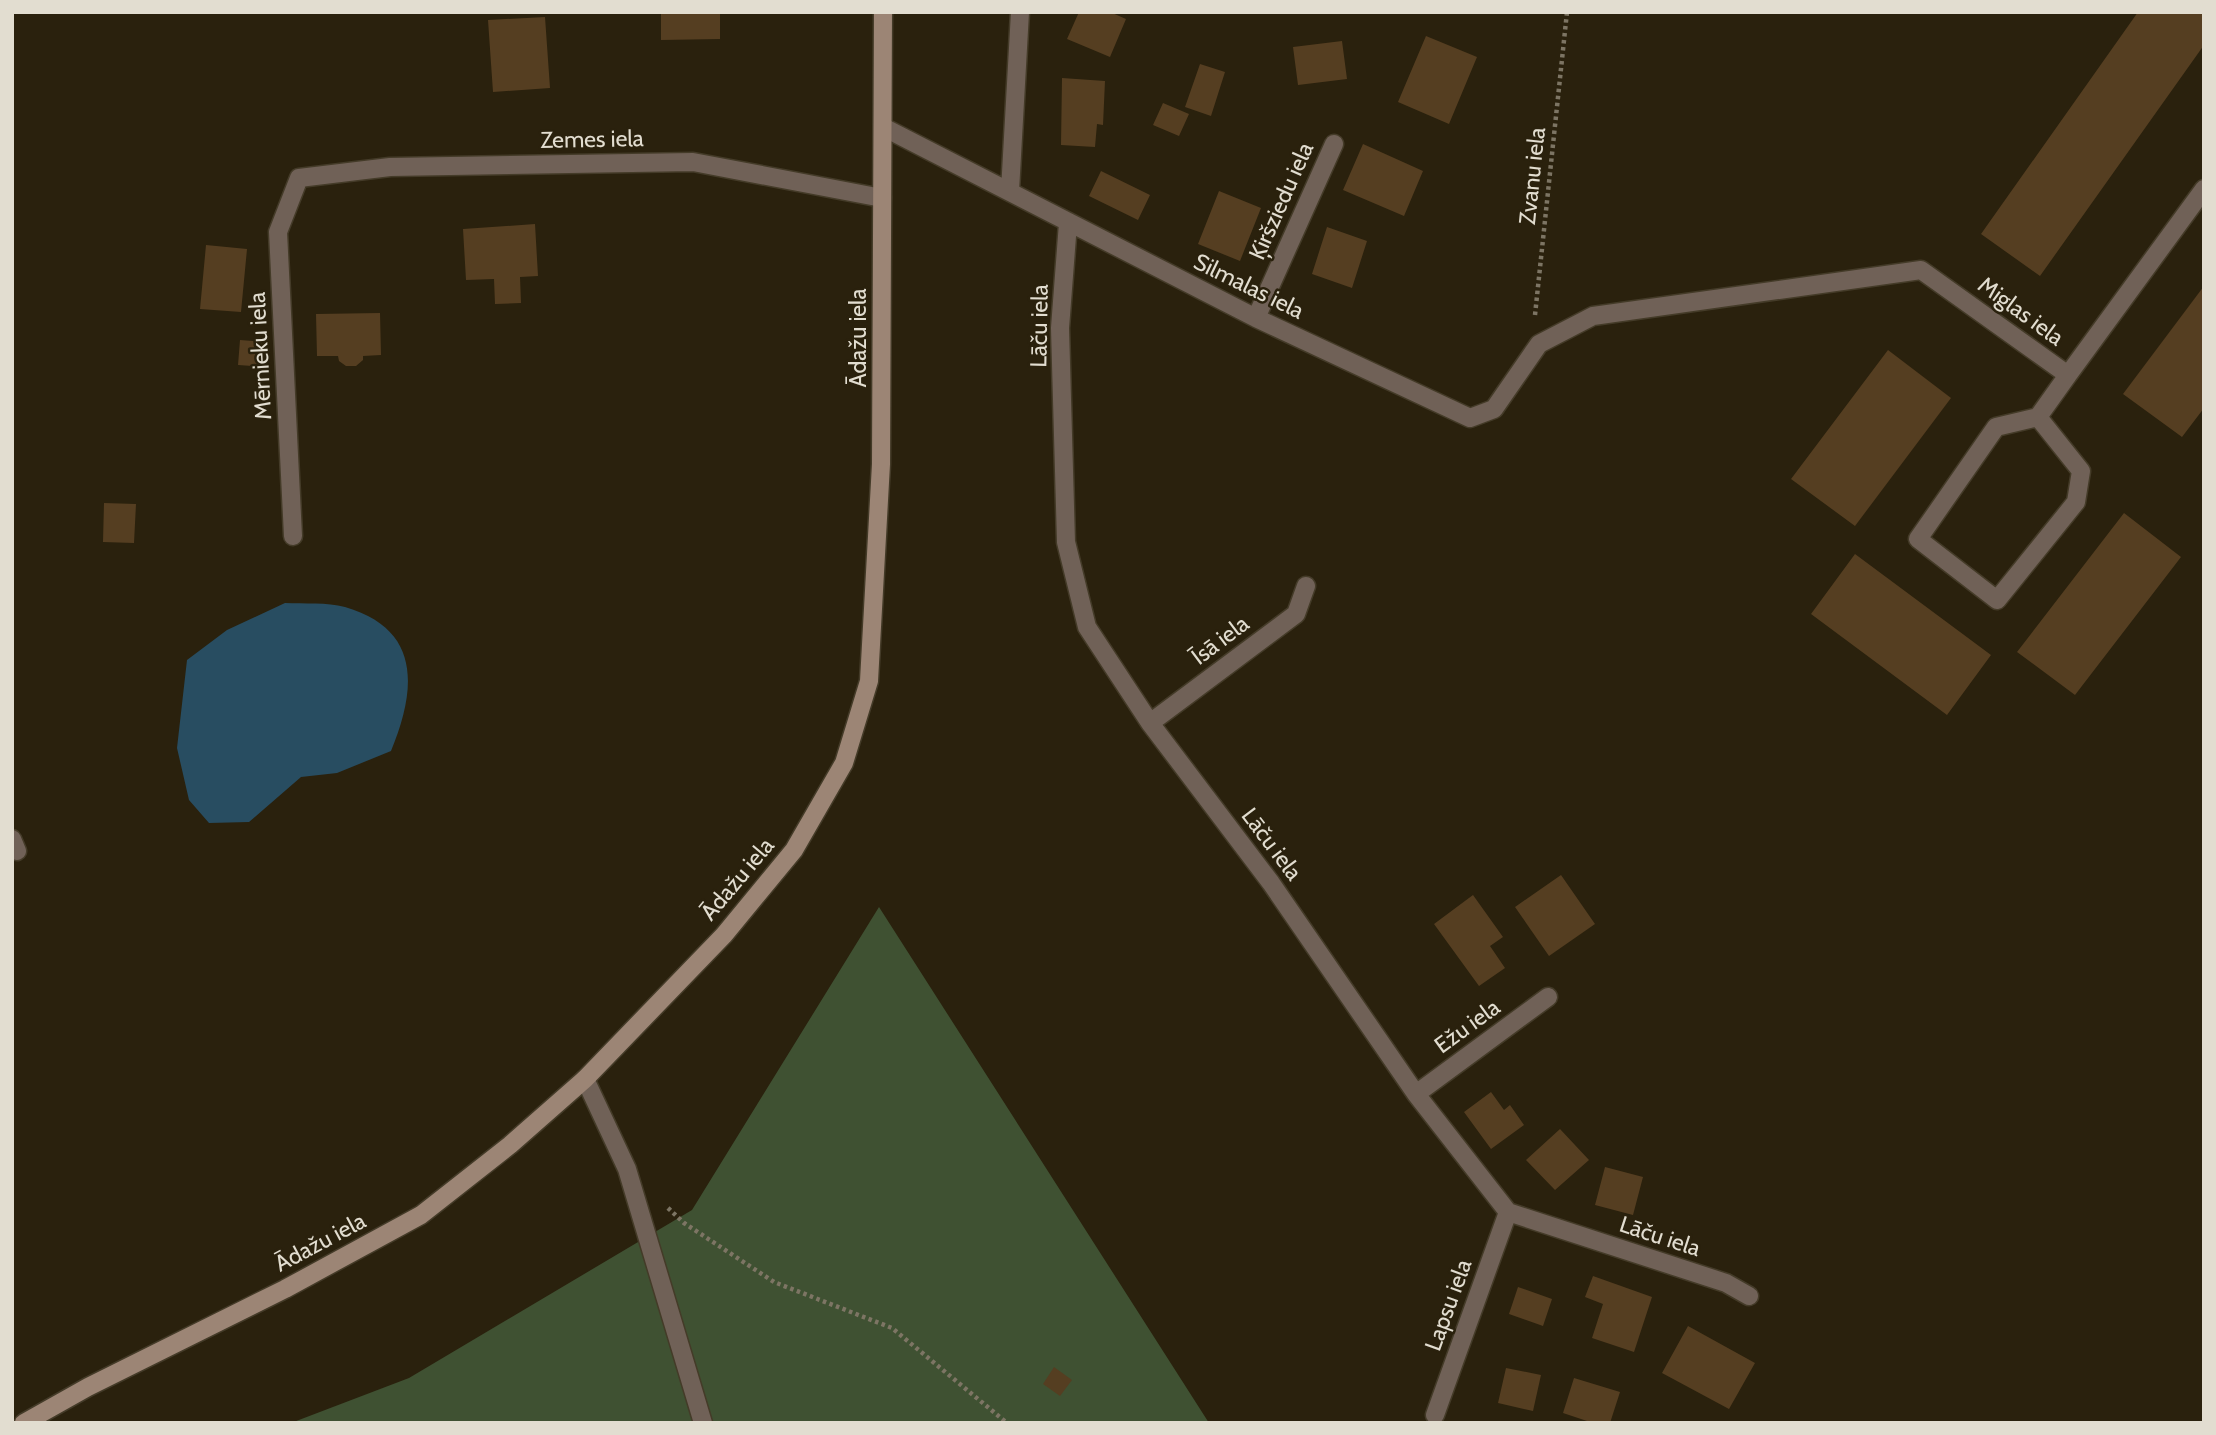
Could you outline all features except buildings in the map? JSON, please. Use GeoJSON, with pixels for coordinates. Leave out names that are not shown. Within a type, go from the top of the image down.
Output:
{"type":"FeatureCollection","features":[{"type":"Feature","properties":{"kind":"street","name":"Ādažu iela"},"geometry":{"type":"LineString","coordinates":[[24,1423],[88,1387],[285,1289],[421,1215],[510,1145],[585,1079],[724,935],[794,850],[844,763],[869,681],[881,464],[883,12]]}},
{"type":"Feature","properties":{"kind":"street"},"geometry":{"type":"LineString","coordinates":[[1010,191],[1020,12]]}},
{"type":"Feature","properties":{"kind":"street","name":"Silmalas iela"},"geometry":{"type":"LineString","coordinates":[[883,127],[1256,317],[1469,418],[1494,409],[1539,344]]}},
{"type":"Feature","properties":{"kind":"street","name":"Ķiršziedu iela"},"geometry":{"type":"LineString","coordinates":[[1256,317],[1334,144]]}},
{"type":"Feature","properties":{"kind":"street","name":"Zemes iela"},"geometry":{"type":"LineString","coordinates":[[299,178],[390,167],[693,162],[882,198]]}},
{"type":"Feature","properties":{"kind":"street","name":"Mērnieku iela"},"geometry":{"type":"LineString","coordinates":[[293,536],[278,232],[299,178]]}},
{"type":"Feature","properties":{"kind":"street","name":"Miglas iela"},"geometry":{"type":"LineString","coordinates":[[1539,344],[1593,316],[1921,270],[2068,375],[2204,188]]}},
{"type":"Feature","properties":{"kind":"street","name":"Lāču iela"},"geometry":{"type":"LineString","coordinates":[[1068,223],[1060,328],[1066,542],[1087,627],[1150,723],[1271,883],[1416,1094],[1508,1212],[1726,1283],[1749,1296]]}},
{"type":"Feature","properties":{"kind":"street"},"geometry":{"type":"LineString","coordinates":[[2038,417],[2081,471],[2076,502],[1997,600],[1918,539],[1996,427],[2038,417],[2068,375]]}},
{"type":"Feature","properties":{"kind":"street","name":"Īsā iela"},"geometry":{"type":"LineString","coordinates":[[1150,723],[1296,614],[1306,586]]}},
{"type":"Feature","properties":{"kind":"street","name":"Ežu iela"},"geometry":{"type":"LineString","coordinates":[[1416,1094],[1548,997]]}},
{"type":"Feature","properties":{"kind":"street"},"geometry":{"type":"LineString","coordinates":[[585,1079],[626,1170],[701,1417],[713,1423]]}},
{"type":"Feature","properties":{"kind":"street","name":"Lapsu iela"},"geometry":{"type":"LineString","coordinates":[[1434,1415],[1508,1212]]}},
{"type":"Feature","properties":{"kind":"path","name":"Zvanu iela"},"geometry":{"type":"LineString","coordinates":[[1539,344],[1535,311],[1567,12]]}},
{"type":"Feature","properties":{"kind":"path"},"geometry":{"type":"LineString","coordinates":[[665,1205],[684,1223],[774,1282],[892,1328],[1007,1423]]}},
{"type":"Feature","properties":{"kind":"green space"},"geometry":{"type":"Polygon","coordinates":[[[879,907],[1209,1423],[291,1423],[409,1378],[692,1210],[879,907]]]}},
{"type":"Feature","properties":{"kind":"water"},"geometry":{"type":"Polygon","coordinates":[[[285,603],[338,605],[370,617],[388,630],[400,646],[406,664],[408,684],[400,728],[391,751],[337,773],[301,777],[249,822],[209,823],[189,800],[177,748],[187,660],[227,630],[285,603]]]}}]}
